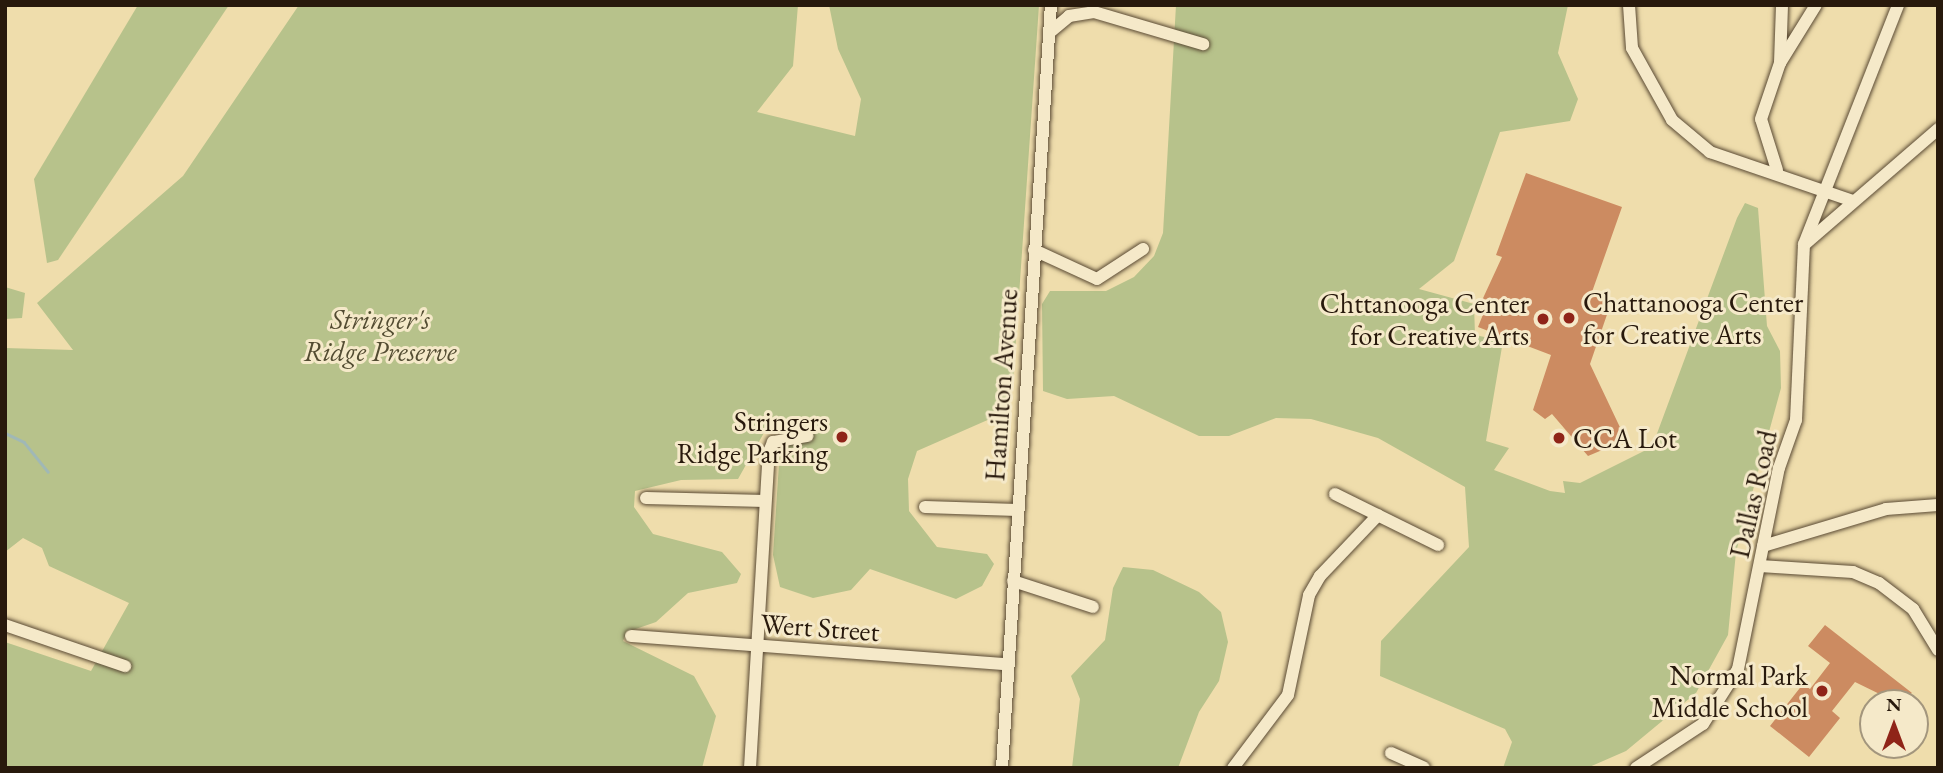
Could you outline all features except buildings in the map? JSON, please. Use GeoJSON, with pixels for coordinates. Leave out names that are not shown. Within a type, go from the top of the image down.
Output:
{"type":"FeatureCollection","features":[{"type":"Feature","properties":{"kind":"street","name":"Hamilton Avenue"},"geometry":{"type":"LineString","coordinates":[[1002,768],[1006,664],[1051,5]]}},
{"type":"Feature","properties":{"kind":"street"},"geometry":{"type":"LineString","coordinates":[[1629,5],[1632,48],[1672,120],[1710,152],[1777,170],[1826,187],[1853,201]]}},
{"type":"Feature","properties":{"kind":"street"},"geometry":{"type":"LineString","coordinates":[[1780,63],[1782,5]]}},
{"type":"Feature","properties":{"kind":"street"},"geometry":{"type":"LineString","coordinates":[[1777,170],[1761,119],[1780,63],[1816,5]]}},
{"type":"Feature","properties":{"kind":"street","name":"Dallas Road"},"geometry":{"type":"LineString","coordinates":[[1636,768],[1703,724],[1725,695],[1738,669],[1763,546],[1796,420],[1804,244],[1898,5]]}},
{"type":"Feature","properties":{"kind":"street"},"geometry":{"type":"LineString","coordinates":[[1049,33],[1069,16],[1094,12],[1203,44]]}},
{"type":"Feature","properties":{"kind":"street"},"geometry":{"type":"LineString","coordinates":[[1804,244],[1936,134]]}},
{"type":"Feature","properties":{"kind":"street"},"geometry":{"type":"LineString","coordinates":[[1034,250],[1097,279],[1143,249]]}},
{"type":"Feature","properties":{"kind":"street"},"geometry":{"type":"LineString","coordinates":[[750,768],[765,501],[773,442],[807,436]]}},
{"type":"Feature","properties":{"kind":"street"},"geometry":{"type":"LineString","coordinates":[[1335,494],[1438,545]]}},
{"type":"Feature","properties":{"kind":"street"},"geometry":{"type":"LineString","coordinates":[[646,498],[765,501]]}},
{"type":"Feature","properties":{"kind":"street"},"geometry":{"type":"LineString","coordinates":[[1763,546],[1886,509],[1938,506]]}},
{"type":"Feature","properties":{"kind":"street"},"geometry":{"type":"LineString","coordinates":[[925,507],[1017,510]]}},
{"type":"Feature","properties":{"kind":"street"},"geometry":{"type":"LineString","coordinates":[[1233,768],[1288,695],[1309,595],[1320,576],[1378,515]]}},
{"type":"Feature","properties":{"kind":"street"},"geometry":{"type":"LineString","coordinates":[[1760,566],[1853,572],[1879,583],[1913,609],[1938,650]]}},
{"type":"Feature","properties":{"kind":"street"},"geometry":{"type":"LineString","coordinates":[[1013,582],[1093,607]]}},
{"type":"Feature","properties":{"kind":"street"},"geometry":{"type":"LineString","coordinates":[[5,625],[125,666]]}},
{"type":"Feature","properties":{"kind":"street","name":"Wert Street"},"geometry":{"type":"LineString","coordinates":[[631,636],[1006,664]]}},
{"type":"Feature","properties":{"kind":"street"},"geometry":{"type":"LineString","coordinates":[[1391,753],[1424,768]]}},
{"type":"Feature","properties":{"kind":"green space"},"geometry":{"type":"Polygon","coordinates":[[[138,5],[229,5],[58,260],[47,263],[34,179],[138,5]]]}},
{"type":"Feature","properties":{"kind":"green space","name":"Stringer's Ridge Preserve"},"geometry":{"type":"Polygon","coordinates":[[[299,5],[798,5],[793,66],[757,112],[855,136],[861,99],[838,49],[829,5],[1039,5],[1013,383],[999,415],[917,451],[908,479],[909,511],[937,547],[987,554],[994,564],[982,586],[956,599],[870,569],[851,590],[813,598],[780,587],[773,555],[782,418],[765,431],[738,479],[681,480],[635,491],[634,507],[653,534],[722,552],[741,574],[737,583],[688,593],[656,622],[627,632],[623,641],[694,676],[716,716],[702,768],[5,768],[5,642],[91,671],[129,603],[49,566],[42,548],[23,538],[5,552],[5,348],[73,350],[37,303],[183,176],[299,5]]]}},
{"type":"Feature","properties":{"kind":"green space"},"geometry":{"type":"Polygon","coordinates":[[[1176,5],[1568,5],[1558,53],[1578,99],[1570,121],[1500,132],[1454,261],[1419,289],[1474,304],[1475,335],[1503,341],[1486,441],[1509,448],[1494,470],[1550,491],[1565,493],[1563,481],[1580,483],[1652,447],[1737,218],[1745,203],[1758,208],[1767,326],[1780,351],[1781,388],[1736,552],[1728,635],[1696,693],[1626,751],[1587,768],[1503,768],[1512,742],[1505,729],[1380,676],[1381,641],[1469,547],[1465,487],[1378,438],[1311,419],[1276,418],[1229,436],[1199,436],[1114,396],[1067,399],[1043,391],[1042,304],[1050,291],[1106,291],[1134,277],[1154,256],[1163,233],[1176,5]]]}},
{"type":"Feature","properties":{"kind":"green space"},"geometry":{"type":"Polygon","coordinates":[[[5,287],[25,293],[22,318],[5,319],[5,287]]]}},
{"type":"Feature","properties":{"kind":"green space"},"geometry":{"type":"Polygon","coordinates":[[[1123,567],[1153,570],[1199,592],[1221,612],[1228,642],[1219,681],[1199,712],[1178,768],[1072,768],[1080,699],[1071,676],[1105,640],[1113,588],[1123,567]]]}},
{"type":"Feature","properties":{"kind":"waterway"},"geometry":{"type":"LineString","coordinates":[[5,433],[24,442],[48,472]]}},
{"type":"Feature","properties":{"kind":"place","name":"Chattanooga Center for Creative Arts"},"geometry":{"type":"Point","coordinates":[1569,318]}},
{"type":"Feature","properties":{"kind":"place","name":"Chttanooga Center for Creative Arts"},"geometry":{"type":"Point","coordinates":[1543,319]}},
{"type":"Feature","properties":{"kind":"place","name":"Stringers Ridge Parking"},"geometry":{"type":"Point","coordinates":[842,437]}},
{"type":"Feature","properties":{"kind":"place","name":"CCA Lot"},"geometry":{"type":"Point","coordinates":[1559,438]}},
{"type":"Feature","properties":{"kind":"place","name":"Normal Park Middle School"},"geometry":{"type":"Point","coordinates":[1822,691]}}]}
